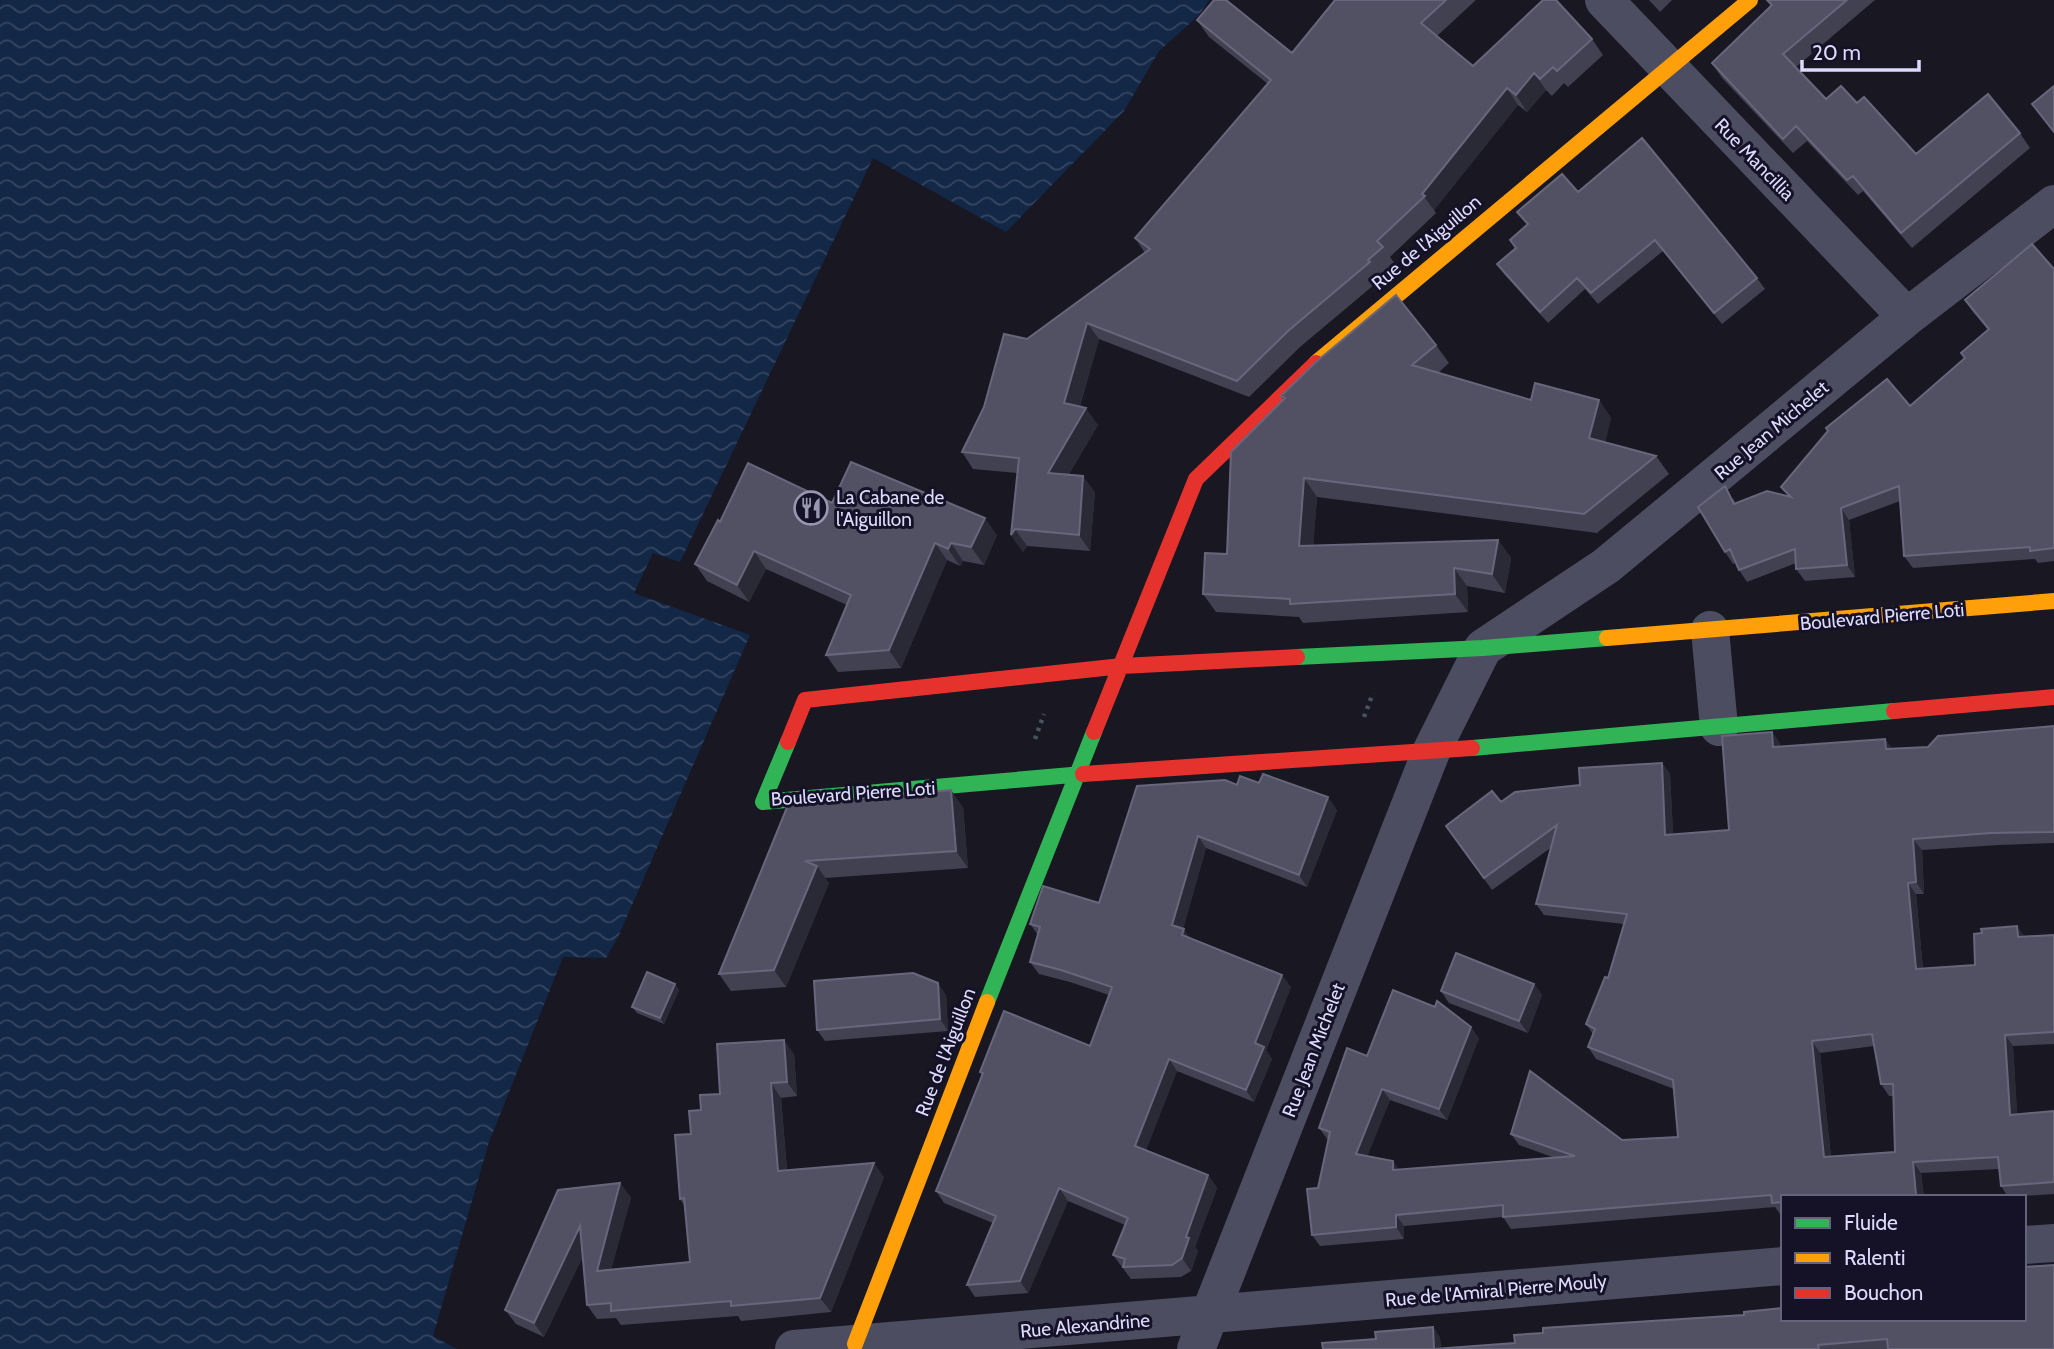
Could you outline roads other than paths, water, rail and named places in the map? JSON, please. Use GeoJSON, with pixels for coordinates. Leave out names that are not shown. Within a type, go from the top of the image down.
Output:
{"type":"FeatureCollection","features":[{"type":"Feature","properties":{"kind":"street","name":"Rue Mancillia"},"geometry":{"type":"LineString","coordinates":[[1604,0],[1907,317]]}},
{"type":"Feature","properties":{"kind":"street","name":"Rue de l'Aiguillon"},"geometry":{"type":"LineString","coordinates":[[1122,666],[1196,479],[1314,364],[1750,0]]}},
{"type":"Feature","properties":{"kind":"street","name":"Rue Jean Michelet"},"geometry":{"type":"LineString","coordinates":[[1483,649],[1606,566],[1907,317],[2054,204]]}},
{"type":"Feature","properties":{"kind":"street","name":"Boulevard Pierre Loti"},"geometry":{"type":"LineString","coordinates":[[2054,601],[1483,649],[1122,666],[805,700],[762,802],[1021,779],[1430,752],[2054,697]]}},
{"type":"Feature","properties":{"kind":"street"},"geometry":{"type":"LineString","coordinates":[[1710,630],[1719,727]]}},
{"type":"Feature","properties":{"kind":"street"},"geometry":{"type":"LineString","coordinates":[[1430,752],[1483,649]]}},
{"type":"Feature","properties":{"kind":"street"},"geometry":{"type":"LineString","coordinates":[[1075,775],[1122,666]]}},
{"type":"Feature","properties":{"kind":"street","name":"Rue Jean Michelet"},"geometry":{"type":"LineString","coordinates":[[1203,1332],[1430,752]]}},
{"type":"Feature","properties":{"kind":"street","name":"Rue de l'Aiguillon"},"geometry":{"type":"LineString","coordinates":[[855,1344],[1075,775]]}},
{"type":"Feature","properties":{"kind":"street"},"geometry":{"type":"LineString","coordinates":[[2026,1245],[2054,1243]]}},
{"type":"Feature","properties":{"kind":"street","name":"Rue de l'Amiral Pierre Mouly"},"geometry":{"type":"LineString","coordinates":[[1203,1332],[1781,1266]]}},
{"type":"Feature","properties":{"kind":"street","name":"Rue Alexandrine"},"geometry":{"type":"LineString","coordinates":[[794,1349],[855,1344],[1203,1332]]}},
{"type":"Feature","properties":{"kind":"water"},"geometry":{"type":"Polygon","coordinates":[[[0,0],[1209,0],[1199,15],[1159,51],[1124,111],[1006,232],[873,158],[680,562],[653,553],[634,593],[750,635],[619,935],[606,958],[563,957],[489,1142],[433,1336],[457,1349],[0,1349],[0,0]]]}},
{"type":"Feature","properties":{"kind":"place","name":"La Cabane de l'Aiguillon"},"geometry":{"type":"Point","coordinates":[811,508]}}]}
